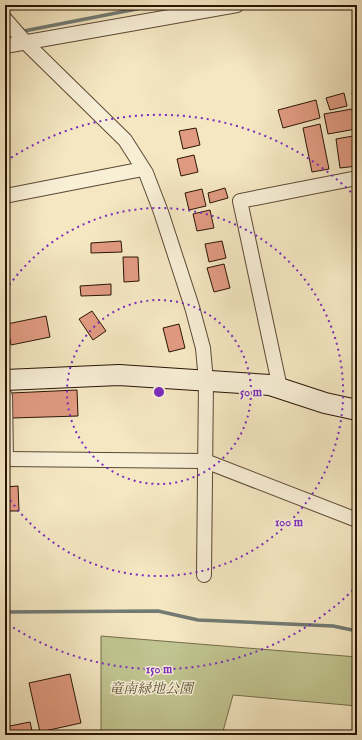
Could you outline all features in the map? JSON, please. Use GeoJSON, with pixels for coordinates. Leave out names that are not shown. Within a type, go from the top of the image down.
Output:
{"type":"FeatureCollection","features":[{"type":"Feature","properties":{"kind":"street"},"geometry":{"type":"LineString","coordinates":[[5,46],[237,5]]}},
{"type":"Feature","properties":{"kind":"street"},"geometry":{"type":"LineString","coordinates":[[5,19],[26,43],[125,140],[143,168],[160,212],[192,307],[203,348],[206,381],[204,576]]}},
{"type":"Feature","properties":{"kind":"street"},"geometry":{"type":"LineString","coordinates":[[5,196],[143,168]]}},
{"type":"Feature","properties":{"kind":"street"},"geometry":{"type":"LineString","coordinates":[[280,388],[240,201],[357,178]]}},
{"type":"Feature","properties":{"kind":"street"},"geometry":{"type":"LineString","coordinates":[[5,380],[119,375],[270,385],[325,403],[357,410]]}},
{"type":"Feature","properties":{"kind":"street"},"geometry":{"type":"LineString","coordinates":[[5,396],[5,459],[205,461],[357,520]]}},
{"type":"Feature","properties":{"kind":"green space","name":"竜南緑地公園"},"geometry":{"type":"Polygon","coordinates":[[[101,636],[357,657],[357,706],[233,695],[222,735],[101,735],[101,636]]]}},
{"type":"Feature","properties":{"kind":"building"},"geometry":{"type":"Polygon","coordinates":[[[357,92],[357,105],[355,105],[352,93],[357,92]]]}},
{"type":"Feature","properties":{"kind":"building"},"geometry":{"type":"Polygon","coordinates":[[[344,93],[347,106],[330,110],[326,98],[344,93]]]}},
{"type":"Feature","properties":{"kind":"building"},"geometry":{"type":"Polygon","coordinates":[[[316,100],[320,118],[283,128],[278,110],[316,100]]]}},
{"type":"Feature","properties":{"kind":"building"},"geometry":{"type":"Polygon","coordinates":[[[352,109],[356,129],[328,134],[324,114],[352,109]]]}},
{"type":"Feature","properties":{"kind":"building"},"geometry":{"type":"Polygon","coordinates":[[[320,124],[329,169],[312,172],[303,128],[320,124]]]}},
{"type":"Feature","properties":{"kind":"building"},"geometry":{"type":"Polygon","coordinates":[[[196,128],[200,145],[183,149],[179,131],[196,128]]]}},
{"type":"Feature","properties":{"kind":"building"},"geometry":{"type":"Polygon","coordinates":[[[353,136],[357,153],[357,166],[340,168],[336,139],[353,136]]]}},
{"type":"Feature","properties":{"kind":"building"},"geometry":{"type":"Polygon","coordinates":[[[194,155],[198,172],[181,176],[177,159],[194,155]]]}},
{"type":"Feature","properties":{"kind":"building"},"geometry":{"type":"Polygon","coordinates":[[[225,188],[228,198],[210,203],[208,193],[225,188]]]}},
{"type":"Feature","properties":{"kind":"building"},"geometry":{"type":"Polygon","coordinates":[[[202,189],[206,206],[189,210],[185,193],[202,189]]]}},
{"type":"Feature","properties":{"kind":"building"},"geometry":{"type":"Polygon","coordinates":[[[210,210],[214,228],[197,231],[193,214],[210,210]]]}},
{"type":"Feature","properties":{"kind":"building"},"geometry":{"type":"Polygon","coordinates":[[[121,241],[122,252],[91,253],[91,243],[121,241]]]}},
{"type":"Feature","properties":{"kind":"building"},"geometry":{"type":"Polygon","coordinates":[[[222,241],[226,258],[209,262],[205,244],[222,241]]]}},
{"type":"Feature","properties":{"kind":"building"},"geometry":{"type":"Polygon","coordinates":[[[123,257],[138,257],[139,281],[124,282],[123,257]]]}},
{"type":"Feature","properties":{"kind":"building"},"geometry":{"type":"Polygon","coordinates":[[[224,264],[230,288],[214,292],[207,268],[224,264]]]}},
{"type":"Feature","properties":{"kind":"building"},"geometry":{"type":"Polygon","coordinates":[[[111,284],[111,295],[81,296],[80,286],[111,284]]]}},
{"type":"Feature","properties":{"kind":"building"},"geometry":{"type":"Polygon","coordinates":[[[92,311],[106,331],[93,340],[79,319],[92,311]]]}},
{"type":"Feature","properties":{"kind":"building"},"geometry":{"type":"Polygon","coordinates":[[[46,316],[50,337],[11,345],[7,324],[46,316]]]}},
{"type":"Feature","properties":{"kind":"building"},"geometry":{"type":"Polygon","coordinates":[[[179,324],[185,348],[169,352],[163,328],[179,324]]]}},
{"type":"Feature","properties":{"kind":"building"},"geometry":{"type":"Polygon","coordinates":[[[77,390],[78,416],[12,418],[11,393],[77,390]]]}},
{"type":"Feature","properties":{"kind":"building"},"geometry":{"type":"Polygon","coordinates":[[[18,486],[19,511],[5,511],[5,487],[18,486]]]}},
{"type":"Feature","properties":{"kind":"building"},"geometry":{"type":"Polygon","coordinates":[[[70,674],[81,723],[40,732],[29,683],[70,674]]]}},
{"type":"Feature","properties":{"kind":"building"},"geometry":{"type":"Polygon","coordinates":[[[30,722],[33,735],[5,735],[5,727],[30,722]]]}},
{"type":"Feature","properties":{"kind":"waterway"},"geometry":{"type":"LineString","coordinates":[[24,31],[157,5]]}},
{"type":"Feature","properties":{"kind":"waterway"},"geometry":{"type":"LineString","coordinates":[[5,612],[158,611],[198,620],[333,626],[357,631]]}}]}
